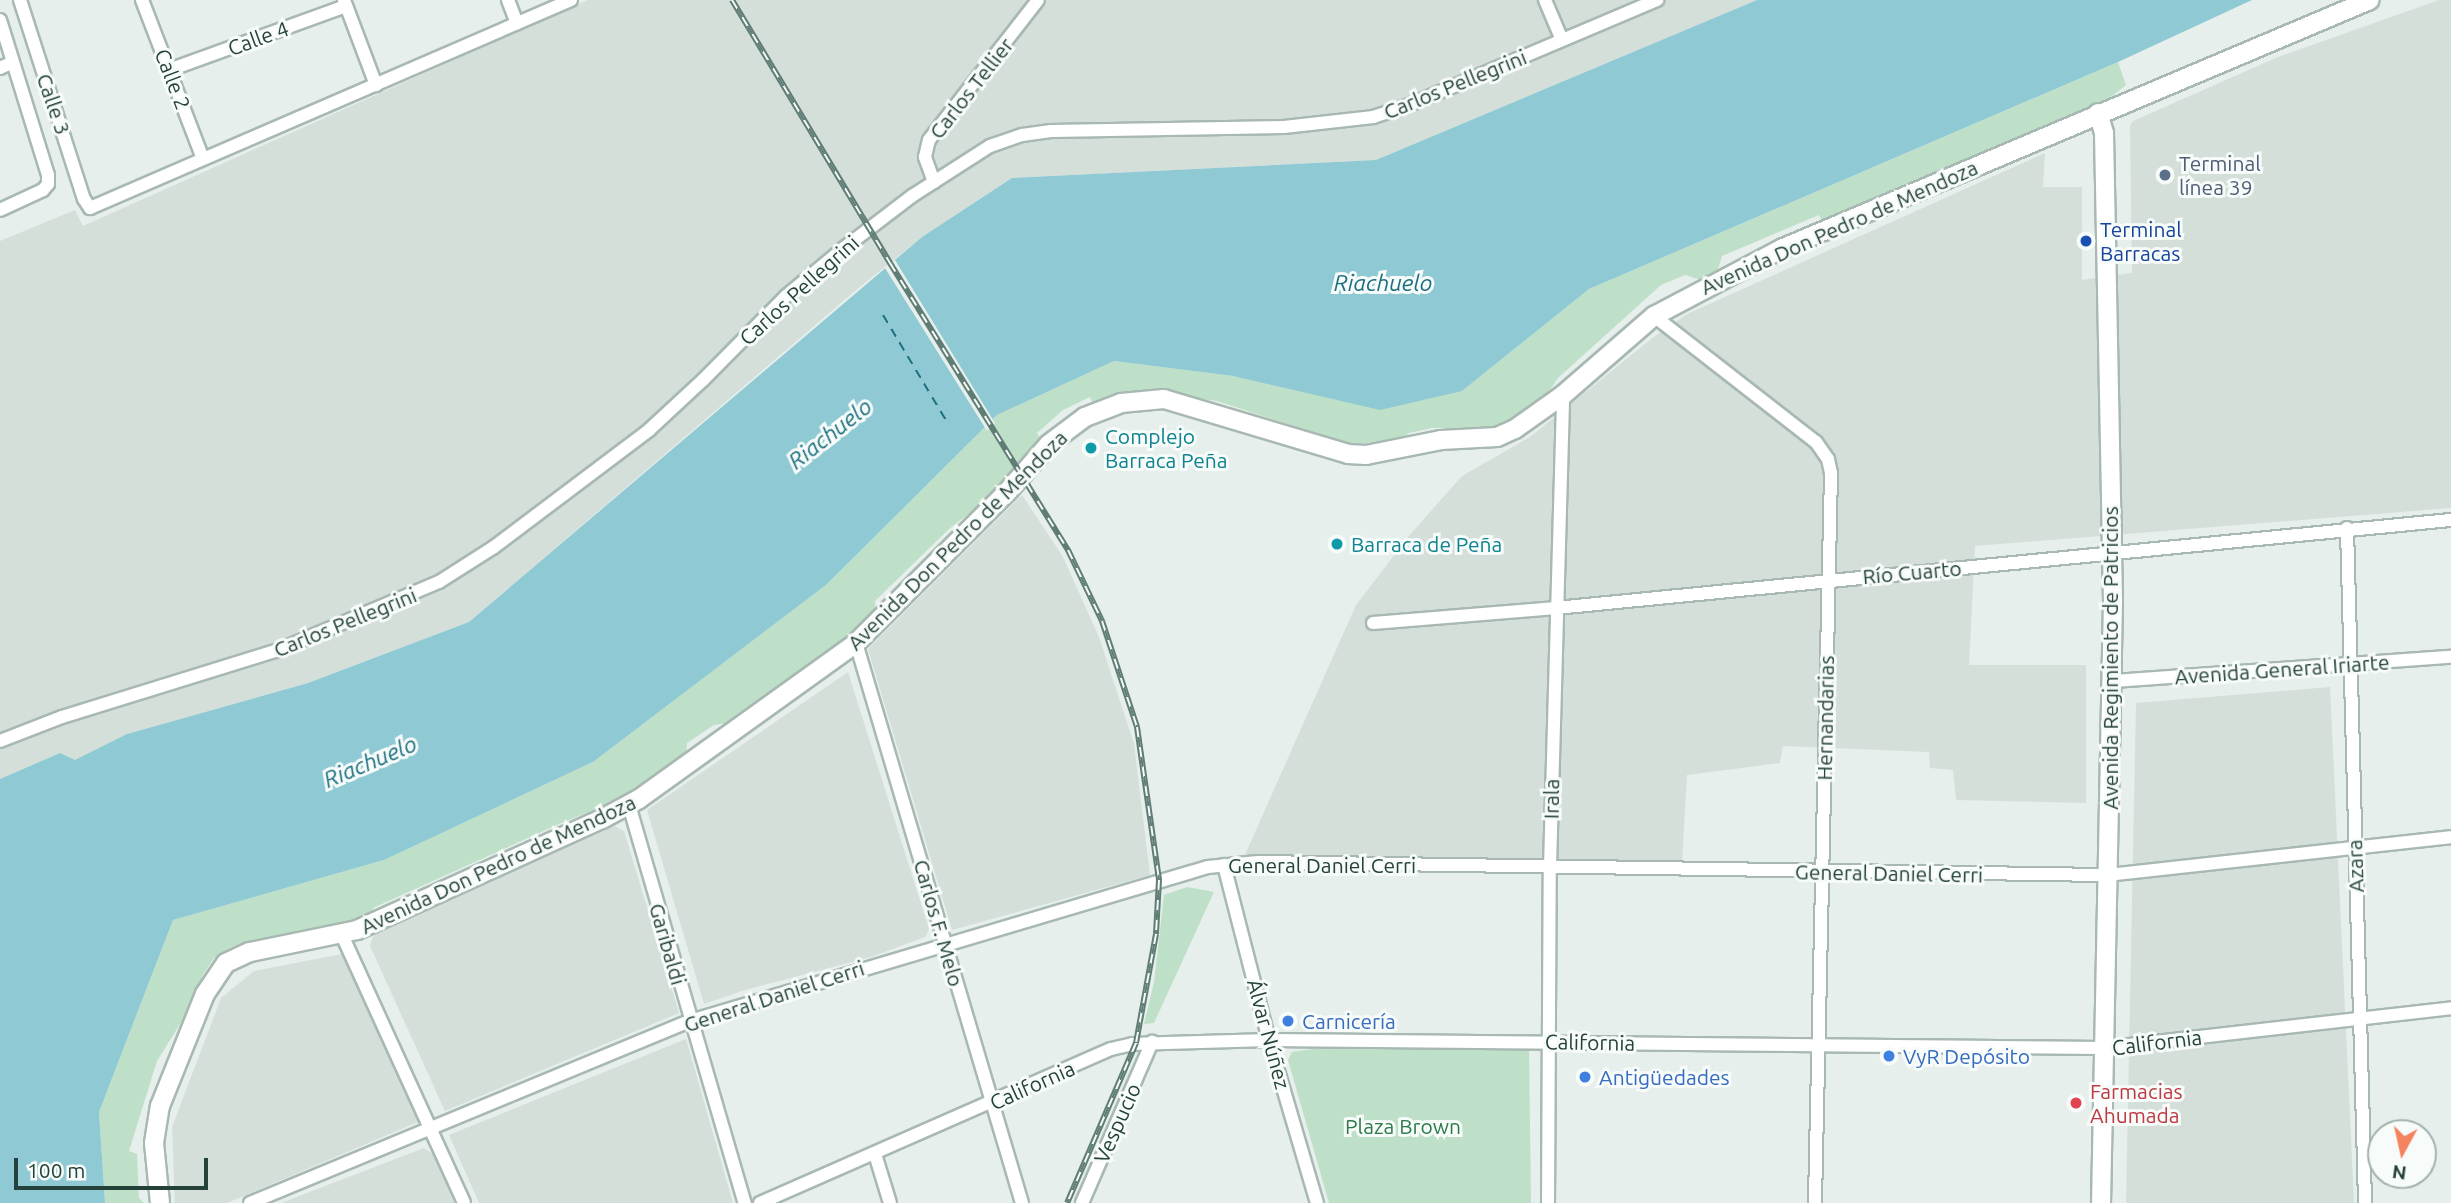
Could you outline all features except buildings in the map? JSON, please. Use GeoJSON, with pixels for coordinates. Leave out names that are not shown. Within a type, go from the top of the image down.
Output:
{"type":"FeatureCollection","features":[{"type":"Feature","properties":{"kind":"main road","name":"Avenida Don Pedro de Mendoza"},"geometry":{"type":"LineString","coordinates":[[160,1203],[154,1143],[157,1115],[205,994],[216,974],[226,963],[241,955],[342,935],[629,805],[856,643],[1008,491],[1049,444],[1076,423],[1108,407],[1153,399],[1178,402],[1331,450],[1366,455],[1441,440],[1497,437],[1515,429],[1563,395],[1654,316],[1810,235],[2369,1]]}},
{"type":"Feature","properties":{"kind":"main road","name":"Avenida Regimiento de Patricios"},"geometry":{"type":"LineString","coordinates":[[2098,114],[2104,133],[2113,553],[2113,681],[2102,1048],[2101,1203]]}},
{"type":"Feature","properties":{"kind":"street","name":"Calle 3"},"geometry":{"type":"LineString","coordinates":[[20,0],[84,199],[90,208],[203,159]]}},
{"type":"Feature","properties":{"kind":"street","name":"Calle 2"},"geometry":{"type":"LineString","coordinates":[[142,0],[203,159]]}},
{"type":"Feature","properties":{"kind":"street"},"geometry":{"type":"LineString","coordinates":[[508,0],[517,23]]}},
{"type":"Feature","properties":{"kind":"street"},"geometry":{"type":"LineString","coordinates":[[203,159],[571,0]]}},
{"type":"Feature","properties":{"kind":"street","name":"Carlos Tellier"},"geometry":{"type":"LineString","coordinates":[[934,182],[925,157],[929,140],[1038,0]]}},
{"type":"Feature","properties":{"kind":"street"},"geometry":{"type":"LineString","coordinates":[[1545,0],[1562,40]]}},
{"type":"Feature","properties":{"kind":"street","name":"Carlos Pellegrini"},"geometry":{"type":"LineString","coordinates":[[0,741],[62,717],[281,649],[439,582],[494,547],[649,430],[804,280],[934,182],[990,146],[1023,135],[1086,129],[1284,127],[1373,117],[1407,106],[1657,0]]}},
{"type":"Feature","properties":{"kind":"street","name":"Calle 4"},"geometry":{"type":"LineString","coordinates":[[169,70],[345,3]]}},
{"type":"Feature","properties":{"kind":"street"},"geometry":{"type":"LineString","coordinates":[[345,3],[376,85]]}},
{"type":"Feature","properties":{"kind":"street"},"geometry":{"type":"LineString","coordinates":[[0,20],[48,175],[48,184],[0,210]]}},
{"type":"Feature","properties":{"kind":"street"},"geometry":{"type":"LineString","coordinates":[[0,68],[13,62]]}},
{"type":"Feature","properties":{"kind":"street","name":"Hernandarias"},"geometry":{"type":"LineString","coordinates":[[1654,316],[1805,433],[1825,454],[1832,482],[1815,1203]]}},
{"type":"Feature","properties":{"kind":"street","name":"Irala"},"geometry":{"type":"LineString","coordinates":[[1548,1203],[1550,867],[1563,395]]}},
{"type":"Feature","properties":{"kind":"street","name":"Río Cuarto"},"geometry":{"type":"LineString","coordinates":[[1373,623],[1556,608],[1828,579],[2451,520]]}},
{"type":"Feature","properties":{"kind":"street","name":"Azara"},"geometry":{"type":"LineString","coordinates":[[2347,528],[2365,1203]]}},
{"type":"Feature","properties":{"kind":"street","name":"Carlos F. Melo"},"geometry":{"type":"LineString","coordinates":[[856,643],[1022,1203]]}},
{"type":"Feature","properties":{"kind":"street","name":"Avenida General Iriarte"},"geometry":{"type":"LineString","coordinates":[[2113,681],[2451,657]]}},
{"type":"Feature","properties":{"kind":"street","name":"Garibaldi"},"geometry":{"type":"LineString","coordinates":[[629,805],[744,1203]]}},
{"type":"Feature","properties":{"kind":"street","name":"General Daniel Cerri"},"geometry":{"type":"LineString","coordinates":[[250,1203],[690,1021],[1155,881],[1224,865],[1258,862],[2108,875],[2451,837]]}},
{"type":"Feature","properties":{"kind":"street","name":"Álvar Núñez"},"geometry":{"type":"LineString","coordinates":[[1224,865],[1269,1040],[1317,1203]]}},
{"type":"Feature","properties":{"kind":"street"},"geometry":{"type":"LineString","coordinates":[[342,935],[464,1203]]}},
{"type":"Feature","properties":{"kind":"street","name":"California"},"geometry":{"type":"LineString","coordinates":[[760,1203],[1111,1049],[1152,1042],[1269,1040],[2102,1048],[2451,1007]]}},
{"type":"Feature","properties":{"kind":"street","name":"Vespucio"},"geometry":{"type":"LineString","coordinates":[[1082,1203],[1152,1042]]}},
{"type":"Feature","properties":{"kind":"street"},"geometry":{"type":"LineString","coordinates":[[875,1154],[890,1203]]}},
{"type":"Feature","properties":{"kind":"shaded area"},"geometry":{"type":"Polygon","coordinates":[[[588,0],[1757,0],[1376,160],[1012,178],[922,237],[855,291],[469,622],[308,683],[127,734],[75,761],[60,753],[0,779],[0,241],[75,210],[83,226],[588,0]]]}},
{"type":"Feature","properties":{"kind":"shaded area"},"geometry":{"type":"Polygon","coordinates":[[[2439,0],[2451,0],[2451,508],[1975,546],[1969,665],[2086,665],[2086,803],[1956,800],[1953,770],[1930,768],[1929,752],[1783,746],[1780,763],[1687,775],[1682,862],[1244,857],[1356,605],[1408,537],[1462,476],[1530,437],[1651,339],[1687,314],[2045,153],[2043,187],[2082,187],[2082,280],[2132,273],[2130,126],[2133,121],[2278,57],[2439,0]]]}},
{"type":"Feature","properties":{"kind":"shaded area"},"geometry":{"type":"Polygon","coordinates":[[[1022,495],[1063,557],[1099,637],[1134,744],[1150,875],[952,930],[868,649],[1022,495]]]}},
{"type":"Feature","properties":{"kind":"shaded area"},"geometry":{"type":"Polygon","coordinates":[[[848,672],[929,929],[925,937],[871,957],[745,990],[704,1004],[647,810],[848,672]]]}},
{"type":"Feature","properties":{"kind":"shaded area"},"geometry":{"type":"Polygon","coordinates":[[[2330,687],[2354,1203],[2126,1203],[2136,703],[2330,687]]]}},
{"type":"Feature","properties":{"kind":"shaded area"},"geometry":{"type":"Polygon","coordinates":[[[615,826],[624,831],[679,1013],[445,1111],[370,946],[374,934],[615,826]]]}},
{"type":"Feature","properties":{"kind":"shaded area"},"geometry":{"type":"Polygon","coordinates":[[[342,954],[418,1122],[227,1203],[175,1203],[172,1127],[221,998],[254,971],[342,954]]]}},
{"type":"Feature","properties":{"kind":"shaded area"},"geometry":{"type":"Polygon","coordinates":[[[686,1039],[733,1203],[479,1203],[449,1135],[686,1039]]]}},
{"type":"Feature","properties":{"kind":"shaded area"},"geometry":{"type":"Polygon","coordinates":[[[424,1148],[436,1156],[454,1203],[281,1203],[424,1148]]]}},
{"type":"Feature","properties":{"kind":"green space"},"geometry":{"type":"Polygon","coordinates":[[[2118,62],[2126,85],[2106,101],[1822,221],[1819,215],[1722,256],[1718,269],[1701,280],[1685,275],[1661,285],[1558,378],[1539,406],[1512,424],[1482,435],[1457,434],[1455,428],[1432,428],[1409,433],[1402,438],[1352,445],[1217,401],[1178,396],[1093,405],[1090,397],[1063,410],[1037,433],[1040,438],[994,494],[949,529],[875,601],[875,614],[844,642],[733,722],[714,725],[687,743],[686,755],[598,816],[586,813],[559,824],[373,908],[370,919],[338,928],[231,947],[214,958],[202,976],[195,1000],[157,1061],[129,1151],[137,1154],[139,1198],[144,1203],[105,1203],[99,1112],[173,920],[384,860],[593,762],[826,585],[997,415],[1114,361],[1233,376],[1462,391],[1589,289],[2118,62]]]}},
{"type":"Feature","properties":{"kind":"green space"},"geometry":{"type":"Polygon","coordinates":[[[1187,887],[1214,892],[1154,1023],[1144,1024],[1154,982],[1164,895],[1187,887]]]}},
{"type":"Feature","properties":{"kind":"green space","name":"Plaza Brown"},"geometry":{"type":"Polygon","coordinates":[[[1529,1047],[1531,1203],[1329,1203],[1288,1060],[1292,1052],[1313,1049],[1529,1047]]]}},
{"type":"Feature","properties":{"kind":"water","name":"Riachuelo"},"geometry":{"type":"Polygon","coordinates":[[[1757,0],[2252,0],[2118,62],[1589,289],[1462,391],[1380,410],[1233,376],[1114,361],[997,415],[826,585],[593,762],[384,860],[173,920],[99,1112],[105,1203],[0,1203],[0,779],[60,753],[75,760],[127,734],[308,683],[469,622],[922,237],[1012,178],[1376,160],[1757,0]]]}},
{"type":"Feature","properties":{"kind":"pier"},"geometry":{"type":"Polygon","coordinates":[[[895,260],[995,423],[987,431],[885,268],[895,260]]]}},
{"type":"Feature","properties":{"kind":"ferry route"},"geometry":{"type":"LineString","coordinates":[[883,315],[947,422]]}},
{"type":"Feature","properties":{"kind":"railway"},"geometry":{"type":"LineString","coordinates":[[732,0],[890,263],[1068,550],[1102,621],[1137,727],[1159,880],[1156,934],[1136,1043],[1067,1203]]}},
{"type":"Feature","properties":{"kind":"place","name":"Terminal línea 39"},"geometry":{"type":"Point","coordinates":[2165,175]}},
{"type":"Feature","properties":{"kind":"place","name":"Terminal Barracas"},"geometry":{"type":"Point","coordinates":[2086,241]}},
{"type":"Feature","properties":{"kind":"place","name":"Complejo Barraca Peña"},"geometry":{"type":"Point","coordinates":[1091,448]}},
{"type":"Feature","properties":{"kind":"place","name":"Barraca de Peña"},"geometry":{"type":"Point","coordinates":[1337,544]}},
{"type":"Feature","properties":{"kind":"place","name":"Carnicería"},"geometry":{"type":"Point","coordinates":[1288,1021]}},
{"type":"Feature","properties":{"kind":"place","name":"VyR Depósito"},"geometry":{"type":"Point","coordinates":[1889,1056]}},
{"type":"Feature","properties":{"kind":"place","name":"Antigüedades"},"geometry":{"type":"Point","coordinates":[1585,1077]}},
{"type":"Feature","properties":{"kind":"place","name":"Farmacias Ahumada"},"geometry":{"type":"Point","coordinates":[2076,1103]}}]}
